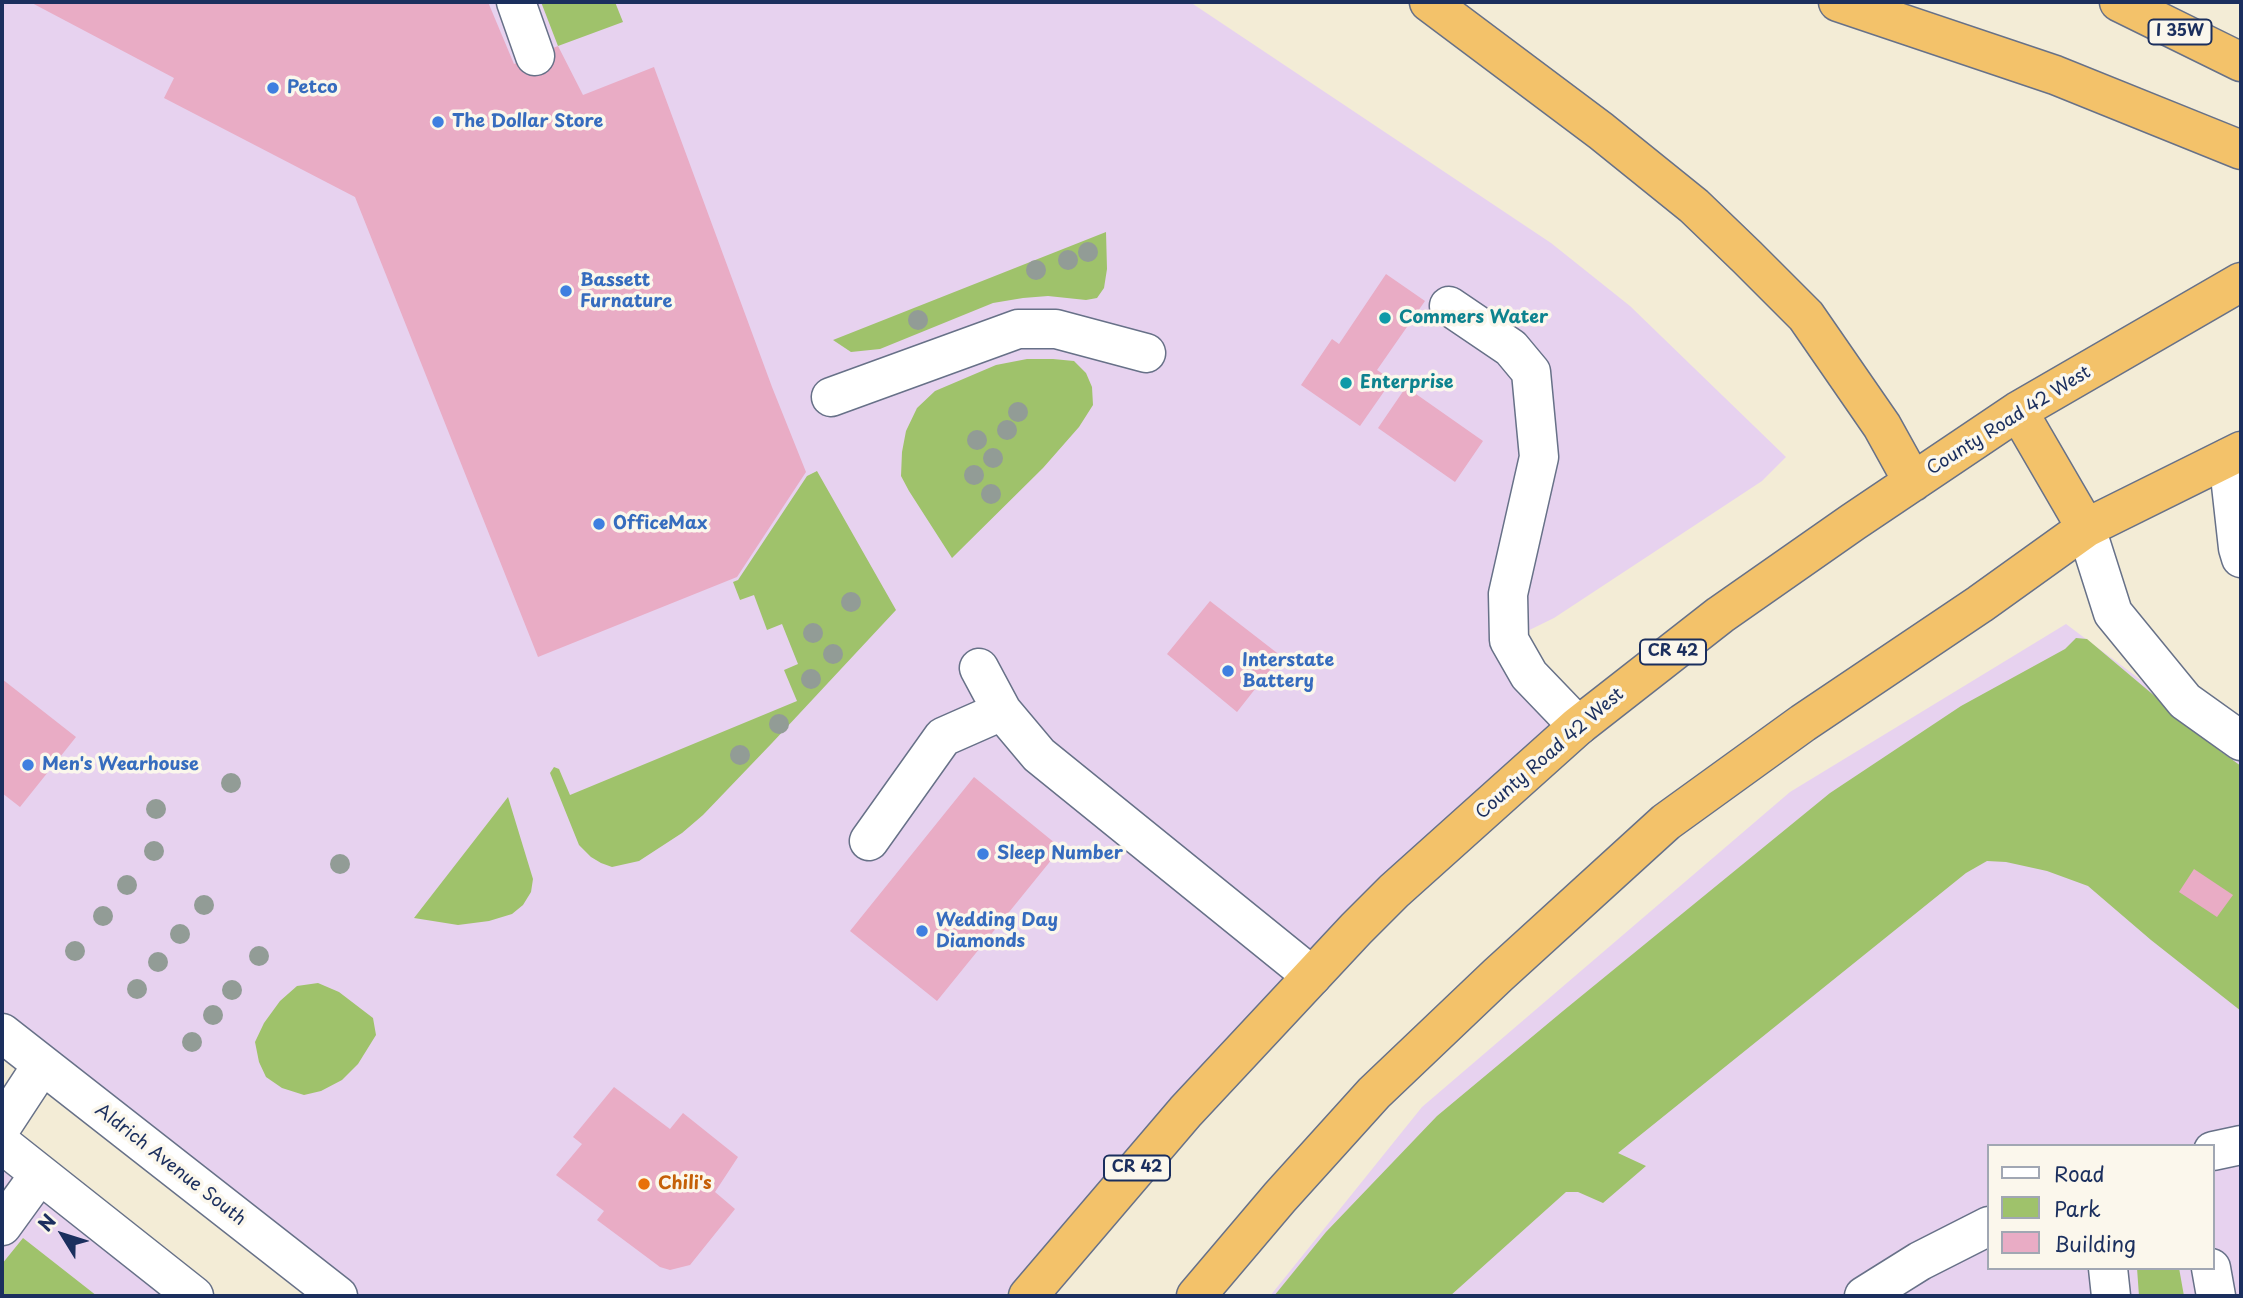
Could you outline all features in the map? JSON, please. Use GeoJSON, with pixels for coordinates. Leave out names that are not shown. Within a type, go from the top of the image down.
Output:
{"type":"FeatureCollection","features":[{"type":"Feature","properties":{"kind":"highway"},"geometry":{"type":"LineString","coordinates":[[1429,2],[1611,139],[1694,206],[1747,257],[1806,316],[1882,426],[1913,482]]}},
{"type":"Feature","properties":{"kind":"highway"},"geometry":{"type":"LineString","coordinates":[[1838,2],[2055,75],[2241,150]]}},
{"type":"Feature","properties":{"kind":"highway","name":"I 35W"},"geometry":{"type":"LineString","coordinates":[[2119,2],[2241,62]]}},
{"type":"Feature","properties":{"kind":"highway","name":"County Road 42 West"},"geometry":{"type":"LineString","coordinates":[[1028,1296],[1186,1111],[1394,891],[1578,726],[1720,615],[2018,411],[2241,282]]}},
{"type":"Feature","properties":{"kind":"highway"},"geometry":{"type":"LineString","coordinates":[[2018,411],[2087,528]]}},
{"type":"Feature","properties":{"kind":"highway"},"geometry":{"type":"LineString","coordinates":[[1196,1296],[1280,1197],[1374,1093],[1498,975],[1666,822],[1803,723],[2087,528],[2235,455]]}},
{"type":"Feature","properties":{"kind":"highway"},"geometry":{"type":"LineString","coordinates":[[1004,1296],[1186,1111]]}},
{"type":"Feature","properties":{"kind":"street"},"geometry":{"type":"LineString","coordinates":[[516,2],[535,55]]}},
{"type":"Feature","properties":{"kind":"street"},"geometry":{"type":"LineString","coordinates":[[1448,306],[1511,348],[1531,372],[1539,457],[1508,594],[1509,640],[1529,675],[1578,726]]}},
{"type":"Feature","properties":{"kind":"street"},"geometry":{"type":"LineString","coordinates":[[831,397],[1018,329],[1056,329],[1146,353]]}},
{"type":"Feature","properties":{"kind":"street"},"geometry":{"type":"LineString","coordinates":[[2235,455],[2238,548],[2241,558]]}},
{"type":"Feature","properties":{"kind":"street"},"geometry":{"type":"LineString","coordinates":[[2087,528],[2113,613],[2185,701],[2241,741]]}},
{"type":"Feature","properties":{"kind":"street"},"geometry":{"type":"LineString","coordinates":[[979,668],[1002,711],[1039,755],[1312,976]]}},
{"type":"Feature","properties":{"kind":"street"},"geometry":{"type":"LineString","coordinates":[[869,841],[943,737],[1002,711]]}},
{"type":"Feature","properties":{"kind":"street","name":"Aldrich Avenue South"},"geometry":{"type":"LineString","coordinates":[[2,1034],[338,1296]]}},
{"type":"Feature","properties":{"kind":"street"},"geometry":{"type":"LineString","coordinates":[[2,1126],[42,1065]]}},
{"type":"Feature","properties":{"kind":"street"},"geometry":{"type":"LineString","coordinates":[[2,1144],[194,1296]]}},
{"type":"Feature","properties":{"kind":"street"},"geometry":{"type":"LineString","coordinates":[[2215,1151],[2241,1145]]}},
{"type":"Feature","properties":{"kind":"street"},"geometry":{"type":"LineString","coordinates":[[2,1226],[39,1175]]}},
{"type":"Feature","properties":{"kind":"street"},"geometry":{"type":"LineString","coordinates":[[1864,1296],[1920,1261],[1988,1227]]}},
{"type":"Feature","properties":{"kind":"street"},"geometry":{"type":"LineString","coordinates":[[2108,1270],[2111,1296]]}},
{"type":"Feature","properties":{"kind":"street"},"geometry":{"type":"LineString","coordinates":[[2211,1270],[2216,1296]]}},
{"type":"Feature","properties":{"kind":"shaded area"},"geometry":{"type":"Polygon","coordinates":[[[2,2],[1190,2],[1551,243],[1630,306],[1786,457],[1762,481],[1554,618],[1509,640],[1578,726],[1186,1111],[1004,1296],[338,1296],[2,1033],[2,2]]]}},
{"type":"Feature","properties":{"kind":"shaded area"},"geometry":{"type":"Polygon","coordinates":[[[2066,624],[2241,755],[2241,1296],[1270,1296],[1422,1107],[1790,792],[2066,624]]]}},
{"type":"Feature","properties":{"kind":"shaded area"},"geometry":{"type":"Polygon","coordinates":[[[2,1144],[194,1296],[2,1296],[2,1144]]]}},
{"type":"Feature","properties":{"kind":"green space"},"geometry":{"type":"Polygon","coordinates":[[[541,2],[615,2],[623,22],[558,46],[541,2]]]}},
{"type":"Feature","properties":{"kind":"green space"},"geometry":{"type":"Polygon","coordinates":[[[1106,232],[1107,269],[1104,288],[1097,298],[1086,300],[1048,296],[993,303],[880,349],[851,352],[833,340],[1106,232]]]}},
{"type":"Feature","properties":{"kind":"green space"},"geometry":{"type":"Polygon","coordinates":[[[1027,359],[1074,361],[1086,373],[1092,387],[1093,405],[1079,427],[1043,468],[952,558],[901,476],[906,431],[917,408],[935,391],[996,365],[1027,359]]]}},
{"type":"Feature","properties":{"kind":"green space"},"geometry":{"type":"Polygon","coordinates":[[[817,471],[896,610],[703,815],[682,833],[639,861],[612,867],[601,863],[579,845],[550,773],[554,767],[559,769],[570,795],[797,701],[784,670],[798,664],[782,624],[767,630],[754,595],[740,600],[733,582],[738,580],[807,476],[817,471]]]}},
{"type":"Feature","properties":{"kind":"green space"},"geometry":{"type":"Polygon","coordinates":[[[2076,638],[2087,639],[2241,766],[2241,1011],[2088,886],[2047,871],[2006,862],[1987,861],[1966,873],[1618,1153],[1646,1166],[1603,1203],[1578,1192],[1566,1192],[1450,1296],[1274,1296],[1326,1232],[1437,1116],[1563,1011],[1830,793],[1961,706],[2065,649],[2076,638]]]}},
{"type":"Feature","properties":{"kind":"green space"},"geometry":{"type":"Polygon","coordinates":[[[508,797],[533,879],[531,892],[523,905],[512,914],[489,921],[458,925],[414,918],[508,797]]]}},
{"type":"Feature","properties":{"kind":"green space"},"geometry":{"type":"Polygon","coordinates":[[[318,983],[339,992],[373,1018],[376,1035],[358,1064],[342,1080],[321,1091],[304,1095],[282,1088],[266,1077],[259,1062],[255,1042],[264,1023],[280,1001],[297,986],[318,983]]]}},
{"type":"Feature","properties":{"kind":"green space"},"geometry":{"type":"Polygon","coordinates":[[[23,1238],[97,1296],[2,1296],[2,1264],[23,1238]]]}},
{"type":"Feature","properties":{"kind":"green space"},"geometry":{"type":"Polygon","coordinates":[[[2137,1270],[2179,1270],[2184,1296],[2139,1296],[2137,1270]]]}},
{"type":"Feature","properties":{"kind":"building"},"geometry":{"type":"Polygon","coordinates":[[[30,2],[488,2],[514,64],[558,46],[583,95],[654,67],[806,472],[737,577],[538,657],[355,197],[164,98],[174,78],[30,2]]]}},
{"type":"Feature","properties":{"kind":"building"},"geometry":{"type":"Polygon","coordinates":[[[1386,274],[1425,301],[1377,370],[1392,380],[1360,426],[1301,385],[1332,339],[1339,344],[1386,274]]]}},
{"type":"Feature","properties":{"kind":"building"},"geometry":{"type":"Polygon","coordinates":[[[1406,387],[1483,441],[1455,482],[1378,428],[1406,387]]]}},
{"type":"Feature","properties":{"kind":"building","name":"Interstate Battery"},"geometry":{"type":"Polygon","coordinates":[[[1210,601],[1281,656],[1237,712],[1167,654],[1210,601]]]}},
{"type":"Feature","properties":{"kind":"building","name":"Men's Wearhouse"},"geometry":{"type":"Polygon","coordinates":[[[2,679],[76,737],[20,807],[2,793],[2,679]]]}},
{"type":"Feature","properties":{"kind":"building"},"geometry":{"type":"Polygon","coordinates":[[[974,777],[1061,848],[937,1001],[850,931],[974,777]]]}},
{"type":"Feature","properties":{"kind":"building"},"geometry":{"type":"Polygon","coordinates":[[[2194,869],[2233,895],[2217,917],[2179,892],[2194,869]]]}},
{"type":"Feature","properties":{"kind":"building","name":"Chili's"},"geometry":{"type":"Polygon","coordinates":[[[614,1087],[670,1129],[683,1113],[738,1157],[715,1192],[735,1209],[690,1265],[670,1270],[660,1267],[597,1220],[604,1211],[556,1175],[582,1144],[573,1137],[614,1087]]]}},
{"type":"Feature","properties":{"kind":"place","name":"Petco"},"geometry":{"type":"Point","coordinates":[273,88]}},
{"type":"Feature","properties":{"kind":"place","name":"The Dollar Store"},"geometry":{"type":"Point","coordinates":[438,122]}},
{"type":"Feature","properties":{"kind":"place","name":"Bassett Furnature"},"geometry":{"type":"Point","coordinates":[566,291]}},
{"type":"Feature","properties":{"kind":"place","name":"Commers Water"},"geometry":{"type":"Point","coordinates":[1385,318]}},
{"type":"Feature","properties":{"kind":"place","name":"Enterprise"},"geometry":{"type":"Point","coordinates":[1346,383]}},
{"type":"Feature","properties":{"kind":"place","name":"OfficeMax"},"geometry":{"type":"Point","coordinates":[599,524]}},
{"type":"Feature","properties":{"kind":"place","name":"Interstate Battery"},"geometry":{"type":"Point","coordinates":[1228,671]}},
{"type":"Feature","properties":{"kind":"place","name":"Men's Wearhouse"},"geometry":{"type":"Point","coordinates":[28,765]}},
{"type":"Feature","properties":{"kind":"place","name":"Sleep Number"},"geometry":{"type":"Point","coordinates":[983,854]}},
{"type":"Feature","properties":{"kind":"place","name":"Wedding Day Diamonds"},"geometry":{"type":"Point","coordinates":[922,931]}},
{"type":"Feature","properties":{"kind":"place","name":"Chili's"},"geometry":{"type":"Point","coordinates":[644,1184]}}]}
